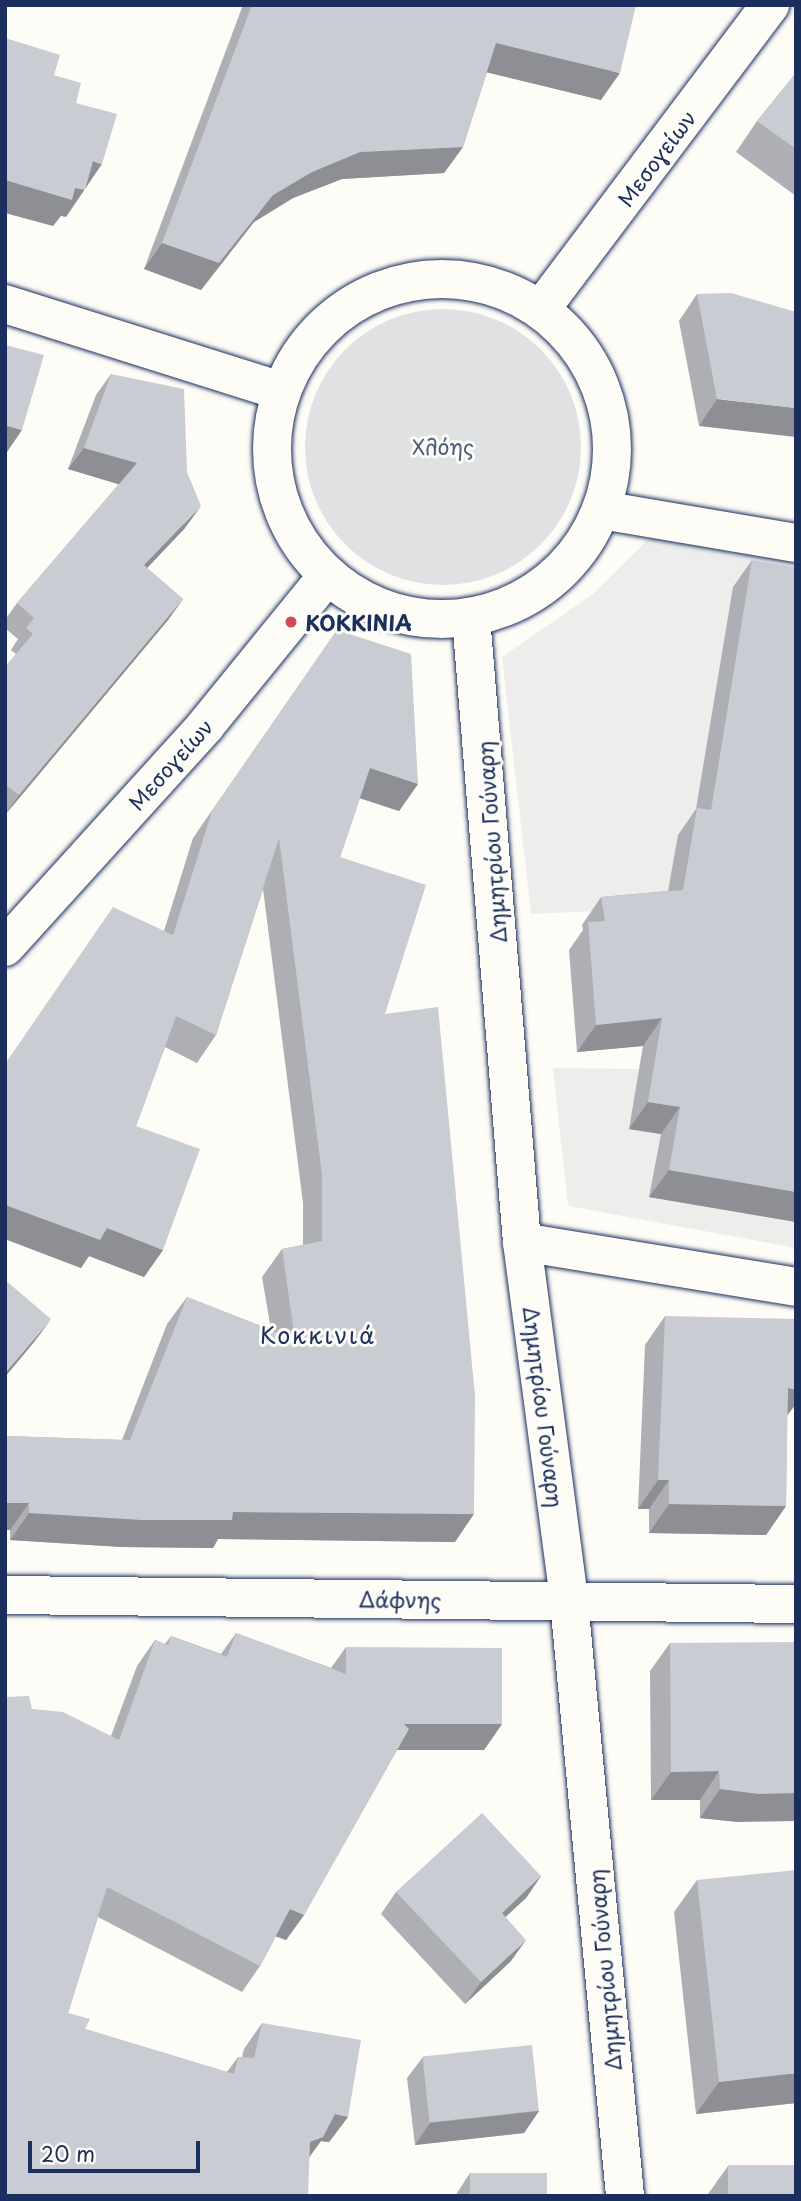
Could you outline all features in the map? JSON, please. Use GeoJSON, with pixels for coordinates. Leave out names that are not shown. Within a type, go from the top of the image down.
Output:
{"type":"FeatureCollection","features":[{"type":"Feature","properties":{"kind":"street","name":"Μεσογείων"},"geometry":{"type":"LineString","coordinates":[[541,309],[770,5]]}},
{"type":"Feature","properties":{"kind":"street"},"geometry":{"type":"LineString","coordinates":[[442,278],[481,284],[541,309],[581,349],[605,399],[612,455],[601,510],[581,548],[550,581],[513,604],[471,617],[395,612],[328,575],[296,537],[277,489],[271,440],[281,391],[306,344],[344,308],[391,285],[442,278]]}},
{"type":"Feature","properties":{"kind":"street"},"geometry":{"type":"LineString","coordinates":[[5,304],[281,391]]}},
{"type":"Feature","properties":{"kind":"street"},"geometry":{"type":"LineString","coordinates":[[601,510],[796,543]]}},
{"type":"Feature","properties":{"kind":"street","name":"Μεσογείων"},"geometry":{"type":"LineString","coordinates":[[5,947],[206,724],[328,575]]}},
{"type":"Feature","properties":{"kind":"street","name":"Δημητρίου Γούναρη"},"geometry":{"type":"LineString","coordinates":[[471,617],[522,1242],[569,1601],[625,2196]]}},
{"type":"Feature","properties":{"kind":"street"},"geometry":{"type":"LineString","coordinates":[[522,1242],[796,1287]]}},
{"type":"Feature","properties":{"kind":"street","name":"Δάφνης"},"geometry":{"type":"LineString","coordinates":[[5,1595],[796,1604]]}},
{"type":"Feature","properties":{"kind":"shaded area"},"geometry":{"type":"Polygon","coordinates":[[[654,534],[796,563],[796,1248],[568,1206],[553,1068],[639,1069],[665,908],[531,914],[502,657],[593,594],[654,534]]]}},
{"type":"Feature","properties":{"kind":"green space","name":"Χλόης"},"geometry":{"type":"Polygon","coordinates":[[[443,309],[470,312],[496,320],[519,333],[540,350],[557,371],[570,394],[578,420],[581,447],[578,474],[570,500],[557,523],[540,544],[519,561],[496,574],[470,582],[443,585],[416,582],[390,574],[367,561],[346,544],[329,523],[316,500],[308,474],[305,447],[308,420],[316,394],[329,371],[346,350],[367,333],[390,320],[416,312],[443,309]]]}},
{"type":"Feature","properties":{"kind":"building"},"geometry":{"type":"Polygon","coordinates":[[[252,5],[636,5],[620,73],[496,43],[463,147],[360,152],[312,172],[273,195],[219,263],[162,243],[252,5]]]}},
{"type":"Feature","properties":{"kind":"building"},"geometry":{"type":"Polygon","coordinates":[[[5,38],[60,55],[54,75],[81,83],[76,103],[117,114],[102,164],[93,161],[85,190],[75,188],[72,200],[5,180],[5,38]]]}},
{"type":"Feature","properties":{"kind":"building"},"geometry":{"type":"Polygon","coordinates":[[[796,73],[796,149],[757,121],[796,73]]]}},
{"type":"Feature","properties":{"kind":"building"},"geometry":{"type":"Polygon","coordinates":[[[731,293],[796,312],[796,408],[717,399],[697,294],[731,293]]]}},
{"type":"Feature","properties":{"kind":"building"},"geometry":{"type":"Polygon","coordinates":[[[5,345],[44,355],[22,430],[5,425],[5,345]]]}},
{"type":"Feature","properties":{"kind":"building"},"geometry":{"type":"Polygon","coordinates":[[[111,374],[184,389],[187,472],[201,506],[144,565],[183,599],[19,795],[5,784],[5,667],[33,634],[26,628],[34,618],[17,603],[137,463],[84,448],[111,374]]]}},
{"type":"Feature","properties":{"kind":"building"},"geometry":{"type":"Polygon","coordinates":[[[752,560],[796,567],[796,1192],[669,1170],[680,1107],[648,1102],[662,1018],[596,1025],[588,922],[605,921],[601,897],[683,890],[697,808],[711,810],[752,560]]]}},
{"type":"Feature","properties":{"kind":"building"},"geometry":{"type":"Polygon","coordinates":[[[337,630],[411,654],[418,784],[370,768],[340,857],[426,885],[385,1014],[438,1007],[475,1396],[474,1514],[233,1512],[232,1520],[141,1520],[29,1513],[29,1503],[5,1503],[5,1436],[130,1440],[187,1297],[295,1340],[282,1249],[322,1241],[322,1175],[279,838],[216,1035],[176,1016],[136,1126],[200,1149],[163,1250],[107,1228],[100,1240],[5,1205],[5,1064],[113,907],[173,935],[212,811],[337,630]]]}},
{"type":"Feature","properties":{"kind":"building"},"geometry":{"type":"Polygon","coordinates":[[[5,1280],[51,1319],[5,1373],[5,1280]]]}},
{"type":"Feature","properties":{"kind":"building"},"geometry":{"type":"Polygon","coordinates":[[[665,1316],[796,1319],[796,1389],[788,1388],[786,1506],[669,1504],[669,1480],[658,1480],[665,1316]]]}},
{"type":"Feature","properties":{"kind":"building"},"geometry":{"type":"Polygon","coordinates":[[[236,1633],[346,1674],[346,1647],[502,1648],[502,1724],[404,1724],[409,1729],[304,1915],[290,1909],[260,1966],[107,1887],[68,2013],[90,2019],[85,2029],[234,2074],[238,2057],[254,2058],[262,2023],[361,2040],[348,2117],[335,2114],[323,2137],[310,2142],[308,2196],[5,2196],[5,1697],[29,1696],[32,1709],[63,1712],[119,1740],[155,1640],[168,1645],[171,1636],[227,1657],[236,1633]]]}},
{"type":"Feature","properties":{"kind":"building"},"geometry":{"type":"Polygon","coordinates":[[[796,1642],[796,1793],[758,1794],[720,1789],[719,1771],[671,1772],[670,1643],[796,1642]]]}},
{"type":"Feature","properties":{"kind":"building"},"geometry":{"type":"Polygon","coordinates":[[[482,1813],[541,1876],[502,1913],[526,1940],[481,1982],[396,1892],[482,1813]]]}},
{"type":"Feature","properties":{"kind":"building"},"geometry":{"type":"Polygon","coordinates":[[[796,1870],[796,2073],[719,2082],[697,1880],[796,1870]]]}},
{"type":"Feature","properties":{"kind":"building"},"geometry":{"type":"Polygon","coordinates":[[[532,2045],[539,2111],[430,2122],[423,2056],[532,2045]]]}},
{"type":"Feature","properties":{"kind":"building"},"geometry":{"type":"Polygon","coordinates":[[[728,2165],[796,2165],[796,2196],[728,2196],[728,2165]]]}},
{"type":"Feature","properties":{"kind":"building"},"geometry":{"type":"Polygon","coordinates":[[[470,2173],[547,2173],[547,2196],[470,2196],[470,2173]]]}},
{"type":"Feature","properties":{"kind":"place","name":"ΚΟΚΚΙΝΙΑ"},"geometry":{"type":"Point","coordinates":[291,622]}},
{"type":"Feature","properties":{"kind":"district","name":"Κοκκινιά"},"geometry":{"type":"Point","coordinates":[318,1335]}}]}
